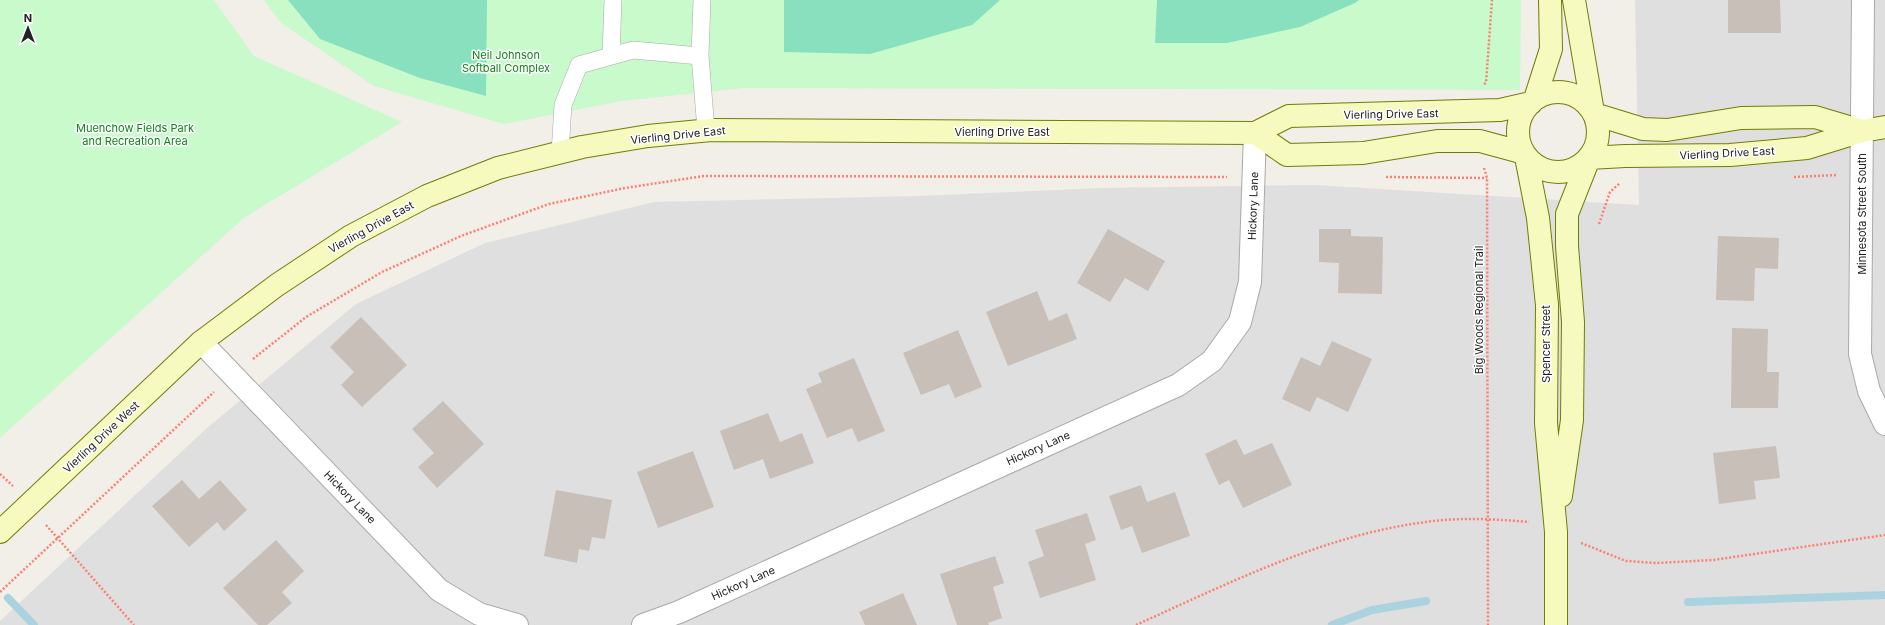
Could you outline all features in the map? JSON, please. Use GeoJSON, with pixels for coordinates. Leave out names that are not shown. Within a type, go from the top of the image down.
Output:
{"type":"FeatureCollection","features":[{"type":"Feature","properties":{"kind":"street"},"geometry":{"type":"LineString","coordinates":[[1550,0],[1551,49],[1533,101],[1520,118],[1518,130],[1520,144],[1525,155],[1536,166],[1549,172],[1563,172],[1576,169],[1589,159],[1596,149],[1599,137],[1598,123],[1594,113],[1574,0]]}},
{"type":"Feature","properties":{"kind":"street","name":"Minnesota Street South"},"geometry":{"type":"LineString","coordinates":[[1863,0],[1860,354],[1869,391],[1885,424]]}},
{"type":"Feature","properties":{"kind":"street"},"geometry":{"type":"LineString","coordinates":[[1533,101],[1549,93],[1561,92],[1574,95],[1585,102],[1594,113]]}},
{"type":"Feature","properties":{"kind":"street","name":"Vierling Drive East"},"geometry":{"type":"LineString","coordinates":[[201,342],[276,285],[351,236],[427,196],[498,168],[560,153],[648,136],[706,130],[1255,133],[1289,116],[1500,110],[1533,101]]}},
{"type":"Feature","properties":{"kind":"street","name":"Vierling Drive East"},"geometry":{"type":"LineString","coordinates":[[1594,113],[1643,129],[1667,130],[1741,118],[1815,117],[1862,131]]}},
{"type":"Feature","properties":{"kind":"street","name":"Vierling Drive East"},"geometry":{"type":"LineString","coordinates":[[1589,159],[1625,156],[1730,154],[1807,148],[1862,131],[1885,127]]}},
{"type":"Feature","properties":{"kind":"street"},"geometry":{"type":"LineString","coordinates":[[1255,133],[1287,156],[1363,153],[1437,141],[1480,141],[1525,155]]}},
{"type":"Feature","properties":{"kind":"street","name":"Hickory Lane"},"geometry":{"type":"LineString","coordinates":[[643,625],[687,608],[1178,385],[1212,361],[1240,322],[1250,282],[1255,133]]}},
{"type":"Feature","properties":{"kind":"street","name":"Spencer Street"},"geometry":{"type":"LineString","coordinates":[[1525,155],[1538,218],[1547,306],[1546,423],[1556,532],[1556,625]]}},
{"type":"Feature","properties":{"kind":"street","name":"Spencer Street"},"geometry":{"type":"LineString","coordinates":[[1556,532],[1572,420],[1573,322],[1567,246],[1567,214],[1589,159]]}},
{"type":"Feature","properties":{"kind":"street","name":"Hickory Lane"},"geometry":{"type":"LineString","coordinates":[[201,342],[439,590],[480,614],[517,625]]}},
{"type":"Feature","properties":{"kind":"street","name":"Vierling Drive West"},"geometry":{"type":"LineString","coordinates":[[0,532],[201,342]]}},
{"type":"Feature","properties":{"kind":"lane"},"geometry":{"type":"LineString","coordinates":[[611,56],[613,0]]}},
{"type":"Feature","properties":{"kind":"lane"},"geometry":{"type":"LineString","coordinates":[[702,0],[700,56],[706,130]]}},
{"type":"Feature","properties":{"kind":"lane"},"geometry":{"type":"LineString","coordinates":[[560,153],[563,105],[579,65],[633,50],[700,56]]}},
{"type":"Feature","properties":{"kind":"path"},"geometry":{"type":"LineString","coordinates":[[1482,111],[1481,87],[1486,83],[1492,0]]}},
{"type":"Feature","properties":{"kind":"path","name":"Big Woods Regional Trail"},"geometry":{"type":"LineString","coordinates":[[1480,141],[1480,156],[1487,178],[1486,518],[1488,625]]}},
{"type":"Feature","properties":{"kind":"path"},"geometry":{"type":"LineString","coordinates":[[0,592],[232,375],[306,317],[382,272],[461,236],[549,204],[625,188],[704,176],[1254,177]]}},
{"type":"Feature","properties":{"kind":"path"},"geometry":{"type":"LineString","coordinates":[[1378,177],[1487,178]]}},
{"type":"Feature","properties":{"kind":"path"},"geometry":{"type":"LineString","coordinates":[[1136,625],[1268,566],[1360,535],[1426,522],[1486,518],[1529,522],[1626,561],[1657,563],[1713,560],[1885,536]]}},
{"type":"Feature","properties":{"kind":"path"},"geometry":{"type":"LineString","coordinates":[[83,567],[134,625]]}},
{"type":"Feature","properties":{"kind":"shaded area"},"geometry":{"type":"Polygon","coordinates":[[[1635,0],[1885,0],[1885,625],[0,625],[0,621],[207,428],[356,304],[485,243],[654,202],[918,196],[1101,188],[1314,185],[1639,205],[1635,0]]]}},
{"type":"Feature","properties":{"kind":"green space","name":"Muenchow Fields Park and Recreation Area"},"geometry":{"type":"Polygon","coordinates":[[[0,0],[214,0],[254,56],[402,122],[245,217],[0,438],[0,0]]]}},
{"type":"Feature","properties":{"kind":"green space","name":"Neil Johnson Softball Complex"},"geometry":{"type":"Polygon","coordinates":[[[264,0],[1521,0],[1520,90],[744,88],[621,101],[504,124],[374,86],[281,23],[264,0]]]}},
{"type":"Feature","properties":{"kind":"green space"},"geometry":{"type":"Polygon","coordinates":[[[288,0],[487,0],[486,96],[420,78],[320,39],[288,0]]]}},
{"type":"Feature","properties":{"kind":"green space"},"geometry":{"type":"Polygon","coordinates":[[[784,0],[1000,0],[972,25],[870,54],[784,52],[784,0]]]}},
{"type":"Feature","properties":{"kind":"green space"},"geometry":{"type":"Polygon","coordinates":[[[1157,0],[1359,0],[1300,27],[1227,43],[1155,43],[1157,0]]]}},
{"type":"Feature","properties":{"kind":"building"},"geometry":{"type":"Polygon","coordinates":[[[1728,0],[1780,0],[1781,33],[1728,33],[1728,0]]]}},
{"type":"Feature","properties":{"kind":"building"},"geometry":{"type":"Polygon","coordinates":[[[1108,229],[1165,261],[1148,291],[1125,278],[1110,302],[1077,283],[1108,229]]]}},
{"type":"Feature","properties":{"kind":"building"},"geometry":{"type":"Polygon","coordinates":[[[1319,229],[1351,229],[1351,236],[1383,237],[1382,294],[1338,293],[1339,263],[1319,262],[1319,229]]]}},
{"type":"Feature","properties":{"kind":"building"},"geometry":{"type":"Polygon","coordinates":[[[1718,236],[1779,238],[1778,269],[1755,268],[1754,301],[1716,300],[1718,236]]]}},
{"type":"Feature","properties":{"kind":"building"},"geometry":{"type":"Polygon","coordinates":[[[1037,291],[1049,321],[1067,313],[1077,339],[1008,366],[986,312],[1037,291]]]}},
{"type":"Feature","properties":{"kind":"building"},"geometry":{"type":"Polygon","coordinates":[[[361,317],[407,365],[362,407],[341,385],[354,372],[330,347],[361,317]]]}},
{"type":"Feature","properties":{"kind":"building"},"geometry":{"type":"Polygon","coordinates":[[[1732,328],[1768,329],[1767,372],[1779,372],[1778,408],[1731,408],[1732,328]]]}},
{"type":"Feature","properties":{"kind":"building"},"geometry":{"type":"Polygon","coordinates":[[[958,330],[982,387],[955,398],[949,384],[921,395],[903,353],[958,330]]]}},
{"type":"Feature","properties":{"kind":"building"},"geometry":{"type":"Polygon","coordinates":[[[1332,341],[1372,359],[1348,412],[1317,397],[1310,412],[1282,399],[1301,357],[1320,366],[1332,341]]]}},
{"type":"Feature","properties":{"kind":"building"},"geometry":{"type":"Polygon","coordinates":[[[854,358],[885,431],[858,442],[852,428],[827,438],[806,389],[822,382],[818,373],[854,358]]]}},
{"type":"Feature","properties":{"kind":"building"},"geometry":{"type":"Polygon","coordinates":[[[443,401],[484,444],[437,488],[418,467],[434,453],[412,429],[443,401]]]}},
{"type":"Feature","properties":{"kind":"building"},"geometry":{"type":"Polygon","coordinates":[[[768,413],[780,442],[802,433],[814,463],[770,479],[763,459],[734,470],[720,431],[768,413]]]}},
{"type":"Feature","properties":{"kind":"building"},"geometry":{"type":"Polygon","coordinates":[[[1236,439],[1244,455],[1272,443],[1292,485],[1243,508],[1229,480],[1219,485],[1205,454],[1236,439]]]}},
{"type":"Feature","properties":{"kind":"building"},"geometry":{"type":"Polygon","coordinates":[[[1776,446],[1780,478],[1754,481],[1756,499],[1719,504],[1713,453],[1776,446]]]}},
{"type":"Feature","properties":{"kind":"building"},"geometry":{"type":"Polygon","coordinates":[[[693,451],[714,507],[658,528],[637,472],[693,451]]]}},
{"type":"Feature","properties":{"kind":"building"},"geometry":{"type":"Polygon","coordinates":[[[182,480],[199,499],[220,480],[247,510],[224,531],[217,522],[189,547],[152,506],[182,480]]]}},
{"type":"Feature","properties":{"kind":"building"},"geometry":{"type":"Polygon","coordinates":[[[1141,485],[1147,502],[1175,492],[1190,536],[1142,553],[1132,526],[1121,530],[1109,496],[1141,485]]]}},
{"type":"Feature","properties":{"kind":"building"},"geometry":{"type":"Polygon","coordinates":[[[556,490],[612,500],[605,539],[592,537],[589,551],[579,549],[577,563],[544,556],[556,490]]]}},
{"type":"Feature","properties":{"kind":"building"},"geometry":{"type":"Polygon","coordinates":[[[1087,513],[1096,540],[1085,544],[1096,580],[1040,598],[1028,562],[1044,556],[1035,530],[1087,513]]]}},
{"type":"Feature","properties":{"kind":"building"},"geometry":{"type":"Polygon","coordinates":[[[276,540],[304,571],[282,592],[292,603],[267,625],[258,625],[223,588],[276,540]]]}},
{"type":"Feature","properties":{"kind":"building"},"geometry":{"type":"Polygon","coordinates":[[[995,556],[1004,583],[993,587],[1002,618],[988,623],[989,625],[957,625],[940,574],[995,556]]]}},
{"type":"Feature","properties":{"kind":"building"},"geometry":{"type":"Polygon","coordinates":[[[903,593],[917,625],[865,625],[859,612],[903,593]]]}},
{"type":"Feature","properties":{"kind":"waterway"},"geometry":{"type":"LineString","coordinates":[[1688,602],[1885,595]]}},
{"type":"Feature","properties":{"kind":"waterway"},"geometry":{"type":"LineString","coordinates":[[8,598],[34,625]]}},
{"type":"Feature","properties":{"kind":"waterway"},"geometry":{"type":"LineString","coordinates":[[1332,625],[1372,610],[1426,601]]}}]}
